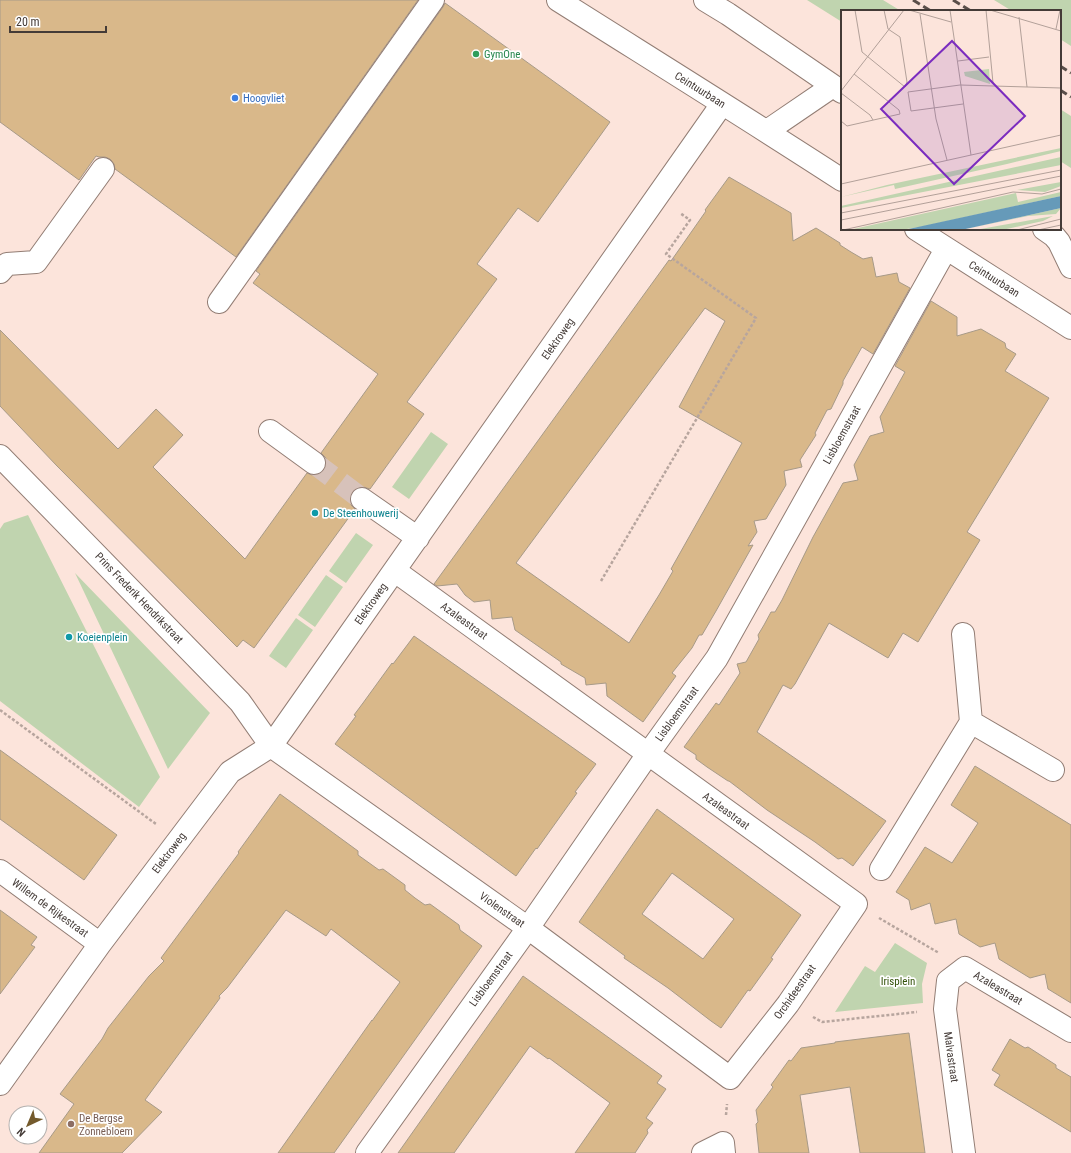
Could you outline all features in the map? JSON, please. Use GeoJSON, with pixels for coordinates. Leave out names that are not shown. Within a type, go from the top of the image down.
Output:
{"type":"FeatureCollection","features":[{"type":"Feature","properties":{"kind":"street"},"geometry":{"type":"LineString","coordinates":[[219,302],[433,0]]}},
{"type":"Feature","properties":{"kind":"street","name":"Ceintuurbaan"},"geometry":{"type":"LineString","coordinates":[[558,0],[767,131],[841,179]]}},
{"type":"Feature","properties":{"kind":"street"},"geometry":{"type":"LineString","coordinates":[[705,0],[837,89],[767,131]]}},
{"type":"Feature","properties":{"kind":"street","name":"Elektroweg"},"geometry":{"type":"LineString","coordinates":[[0,1084],[100,944],[230,772],[271,746],[722,104]]}},
{"type":"Feature","properties":{"kind":"street"},"geometry":{"type":"LineString","coordinates":[[0,272],[7,264],[36,262],[103,168]]}},
{"type":"Feature","properties":{"kind":"street","name":"Ceintuurbaan"},"geometry":{"type":"LineString","coordinates":[[918,230],[1071,328]]}},
{"type":"Feature","properties":{"kind":"street"},"geometry":{"type":"LineString","coordinates":[[1045,230],[1059,242],[1071,266]]}},
{"type":"Feature","properties":{"kind":"street","name":"Lisbloemstraat"},"geometry":{"type":"LineString","coordinates":[[367,1153],[528,928],[648,754],[717,658],[946,249]]}},
{"type":"Feature","properties":{"kind":"street"},"geometry":{"type":"LineString","coordinates":[[270,431],[314,463]]}},
{"type":"Feature","properties":{"kind":"street","name":"Prins Frederik Hendrikstraat"},"geometry":{"type":"LineString","coordinates":[[0,456],[240,702],[271,746]]}},
{"type":"Feature","properties":{"kind":"street"},"geometry":{"type":"LineString","coordinates":[[362,499],[418,538]]}},
{"type":"Feature","properties":{"kind":"street","name":"Azaleastraat"},"geometry":{"type":"LineString","coordinates":[[395,570],[856,904]]}},
{"type":"Feature","properties":{"kind":"street"},"geometry":{"type":"LineString","coordinates":[[881,869],[970,722],[963,634]]}},
{"type":"Feature","properties":{"kind":"street"},"geometry":{"type":"LineString","coordinates":[[970,722],[1053,770]]}},
{"type":"Feature","properties":{"kind":"street","name":"Violenstraat"},"geometry":{"type":"LineString","coordinates":[[271,746],[528,928],[730,1078]]}},
{"type":"Feature","properties":{"kind":"street","name":"Willem de Rijkestraat"},"geometry":{"type":"LineString","coordinates":[[0,871],[100,944]]}},
{"type":"Feature","properties":{"kind":"street","name":"Orchideestraat"},"geometry":{"type":"LineString","coordinates":[[730,1078],[788,1004],[856,904]]}},
{"type":"Feature","properties":{"kind":"street","name":"Azaleastraat"},"geometry":{"type":"LineString","coordinates":[[965,968],[1071,1031]]}},
{"type":"Feature","properties":{"kind":"street","name":"Malvastraat"},"geometry":{"type":"LineString","coordinates":[[964,1153],[945,1010],[948,981],[965,968]]}},
{"type":"Feature","properties":{"kind":"street"},"geometry":{"type":"LineString","coordinates":[[703,1153],[724,1148]]}},
{"type":"Feature","properties":{"kind":"path"},"geometry":{"type":"LineString","coordinates":[[601,581],[756,318],[666,254],[690,220],[658,196]]}},
{"type":"Feature","properties":{"kind":"path"},"geometry":{"type":"LineString","coordinates":[[0,710],[179,841]]}},
{"type":"Feature","properties":{"kind":"path","name":"Azaleastraat"},"geometry":{"type":"LineString","coordinates":[[856,904],[965,968]]}},
{"type":"Feature","properties":{"kind":"path"},"geometry":{"type":"LineString","coordinates":[[788,1004],[822,1022],[945,1010]]}},
{"type":"Feature","properties":{"kind":"path"},"geometry":{"type":"LineString","coordinates":[[724,1148],[730,1078]]}},
{"type":"Feature","properties":{"kind":"green space"},"geometry":{"type":"Polygon","coordinates":[[[807,0],[883,0],[899,10],[841,10],[841,21],[807,0]]]}},
{"type":"Feature","properties":{"kind":"green space"},"geometry":{"type":"Polygon","coordinates":[[[994,0],[1071,0],[1071,46],[1061,40],[1061,10],[1010,10],[994,0]]]}},
{"type":"Feature","properties":{"kind":"green space"},"geometry":{"type":"Polygon","coordinates":[[[1061,110],[1071,116],[1071,168],[1061,162],[1061,110]]]}},
{"type":"Feature","properties":{"kind":"green space"},"geometry":{"type":"Polygon","coordinates":[[[431,432],[448,444],[409,499],[392,487],[431,432]]]}},
{"type":"Feature","properties":{"kind":"green space","name":"Koeienplein"},"geometry":{"type":"Polygon","coordinates":[[[28,515],[160,777],[139,807],[0,701],[0,529],[4,523],[28,515]]]}},
{"type":"Feature","properties":{"kind":"green space"},"geometry":{"type":"Polygon","coordinates":[[[356,533],[373,545],[346,583],[329,571],[356,533]]]}},
{"type":"Feature","properties":{"kind":"green space"},"geometry":{"type":"Polygon","coordinates":[[[75,573],[210,713],[168,769],[75,573]]]}},
{"type":"Feature","properties":{"kind":"green space"},"geometry":{"type":"Polygon","coordinates":[[[326,575],[343,587],[315,627],[298,615],[326,575]]]}},
{"type":"Feature","properties":{"kind":"green space"},"geometry":{"type":"Polygon","coordinates":[[[296,618],[313,630],[286,668],[269,656],[296,618]]]}},
{"type":"Feature","properties":{"kind":"green space","name":"Irisplein"},"geometry":{"type":"Polygon","coordinates":[[[895,943],[927,963],[922,984],[923,1003],[835,1012],[865,966],[875,972],[895,943]]]}},
{"type":"Feature","properties":{"kind":"building"},"geometry":{"type":"Polygon","coordinates":[[[0,0],[418,0],[236,257],[115,169],[114,164],[110,159],[96,156],[79,180],[0,122],[0,0]]]}},
{"type":"Feature","properties":{"kind":"building"},"geometry":{"type":"Polygon","coordinates":[[[445,3],[610,122],[538,222],[518,208],[477,264],[497,279],[407,402],[424,414],[370,489],[363,487],[357,488],[352,492],[350,498],[351,505],[355,509],[254,648],[243,640],[237,647],[57,466],[0,406],[0,330],[118,449],[156,409],[183,435],[153,467],[245,559],[307,473],[319,475],[324,470],[326,458],[321,453],[378,374],[253,283],[260,274],[256,271],[445,3]]]}},
{"type":"Feature","properties":{"kind":"building"},"geometry":{"type":"Polygon","coordinates":[[[729,177],[791,213],[793,241],[816,228],[863,259],[872,257],[876,277],[897,273],[899,282],[910,288],[873,354],[862,347],[843,381],[831,409],[827,410],[815,433],[816,435],[800,460],[802,467],[784,471],[786,485],[766,519],[754,521],[757,532],[748,546],[753,545],[716,611],[702,635],[699,635],[692,648],[672,673],[676,676],[643,722],[607,696],[606,683],[586,685],[585,678],[561,664],[561,662],[515,630],[512,617],[492,619],[490,600],[474,602],[465,595],[457,584],[437,586],[434,584],[669,260],[671,261],[706,211],[705,210],[729,177]],[[705,308],[516,563],[629,643],[673,571],[671,569],[742,443],[679,407],[725,321],[705,308]]]}},
{"type":"Feature","properties":{"kind":"building"},"geometry":{"type":"Polygon","coordinates":[[[931,301],[957,317],[957,336],[981,329],[1005,343],[1006,348],[1016,354],[1005,371],[1049,398],[967,532],[980,540],[918,642],[903,633],[888,658],[829,623],[795,684],[791,689],[783,685],[757,732],[886,821],[853,866],[842,858],[838,859],[767,810],[729,781],[696,759],[696,755],[684,747],[716,703],[719,705],[740,673],[737,664],[746,662],[759,639],[758,635],[771,612],[775,612],[782,600],[813,537],[843,483],[858,480],[854,465],[870,436],[884,432],[880,417],[905,372],[895,366],[931,301]]]}},
{"type":"Feature","properties":{"kind":"building"},"geometry":{"type":"Polygon","coordinates":[[[414,636],[596,764],[575,792],[577,793],[537,849],[536,848],[516,876],[335,744],[392,663],[393,664],[414,636]]]}},
{"type":"Feature","properties":{"kind":"building"},"geometry":{"type":"Polygon","coordinates":[[[0,750],[117,835],[84,880],[0,819],[0,750]]]}},
{"type":"Feature","properties":{"kind":"building"},"geometry":{"type":"Polygon","coordinates":[[[975,766],[1071,825],[1071,1003],[1048,989],[1045,974],[1030,978],[999,959],[995,943],[980,947],[959,934],[956,919],[935,924],[930,903],[911,910],[909,900],[896,892],[925,847],[952,863],[978,823],[951,805],[975,766]]]}},
{"type":"Feature","properties":{"kind":"building"},"geometry":{"type":"Polygon","coordinates":[[[280,794],[358,851],[358,855],[379,870],[383,869],[405,885],[405,890],[415,898],[425,905],[430,904],[459,925],[460,930],[482,946],[334,1153],[278,1153],[400,982],[331,929],[326,936],[286,910],[227,988],[219,996],[220,998],[145,1100],[162,1112],[122,1153],[39,1153],[45,1145],[48,1145],[48,1140],[74,1104],[60,1094],[102,1039],[108,1028],[149,976],[164,961],[161,958],[239,853],[238,852],[280,794]]]}},
{"type":"Feature","properties":{"kind":"building"},"geometry":{"type":"Polygon","coordinates":[[[657,809],[801,915],[771,958],[773,959],[750,991],[748,990],[721,1028],[668,988],[624,958],[625,956],[579,922],[657,809]],[[672,873],[642,914],[703,959],[734,919],[672,873]]]}},
{"type":"Feature","properties":{"kind":"building"},"geometry":{"type":"Polygon","coordinates":[[[0,910],[37,937],[31,945],[35,947],[0,994],[0,910]]]}},
{"type":"Feature","properties":{"kind":"building"},"geometry":{"type":"Polygon","coordinates":[[[523,976],[662,1076],[657,1083],[666,1089],[646,1118],[653,1123],[647,1130],[648,1133],[635,1153],[575,1153],[610,1103],[549,1058],[548,1059],[530,1046],[454,1153],[398,1153],[523,976]]]}},
{"type":"Feature","properties":{"kind":"building"},"geometry":{"type":"Polygon","coordinates":[[[909,1033],[925,1153],[860,1153],[850,1087],[800,1095],[809,1153],[759,1153],[756,1110],[773,1087],[771,1085],[789,1060],[791,1061],[801,1048],[835,1042],[909,1033]]]}},
{"type":"Feature","properties":{"kind":"building"},"geometry":{"type":"Polygon","coordinates":[[[1010,1039],[1025,1048],[1028,1047],[1056,1065],[1056,1068],[1071,1077],[1071,1132],[994,1085],[1000,1075],[992,1070],[1010,1039]]]}},
{"type":"Feature","properties":{"kind":"tunnel"},"geometry":{"type":"LineString","coordinates":[[314,463],[362,499]]}},
{"type":"Feature","properties":{"kind":"railway"},"geometry":{"type":"LineString","coordinates":[[913,0],[929,10]]}},
{"type":"Feature","properties":{"kind":"railway"},"geometry":{"type":"LineString","coordinates":[[953,0],[969,10]]}},
{"type":"Feature","properties":{"kind":"railway"},"geometry":{"type":"LineString","coordinates":[[1061,67],[1071,73]]}},
{"type":"Feature","properties":{"kind":"railway"},"geometry":{"type":"LineString","coordinates":[[1061,91],[1071,97]]}},
{"type":"Feature","properties":{"kind":"place","name":"GymOne"},"geometry":{"type":"Point","coordinates":[476,54]}},
{"type":"Feature","properties":{"kind":"place","name":"Hoogvliet"},"geometry":{"type":"Point","coordinates":[235,98]}},
{"type":"Feature","properties":{"kind":"place","name":"De Steenhouwerij"},"geometry":{"type":"Point","coordinates":[315,513]}},
{"type":"Feature","properties":{"kind":"place","name":"Koeienplein"},"geometry":{"type":"Point","coordinates":[69,637]}},
{"type":"Feature","properties":{"kind":"place","name":"De Bergse Zonnebloem"},"geometry":{"type":"Point","coordinates":[71,1124]}}]}
